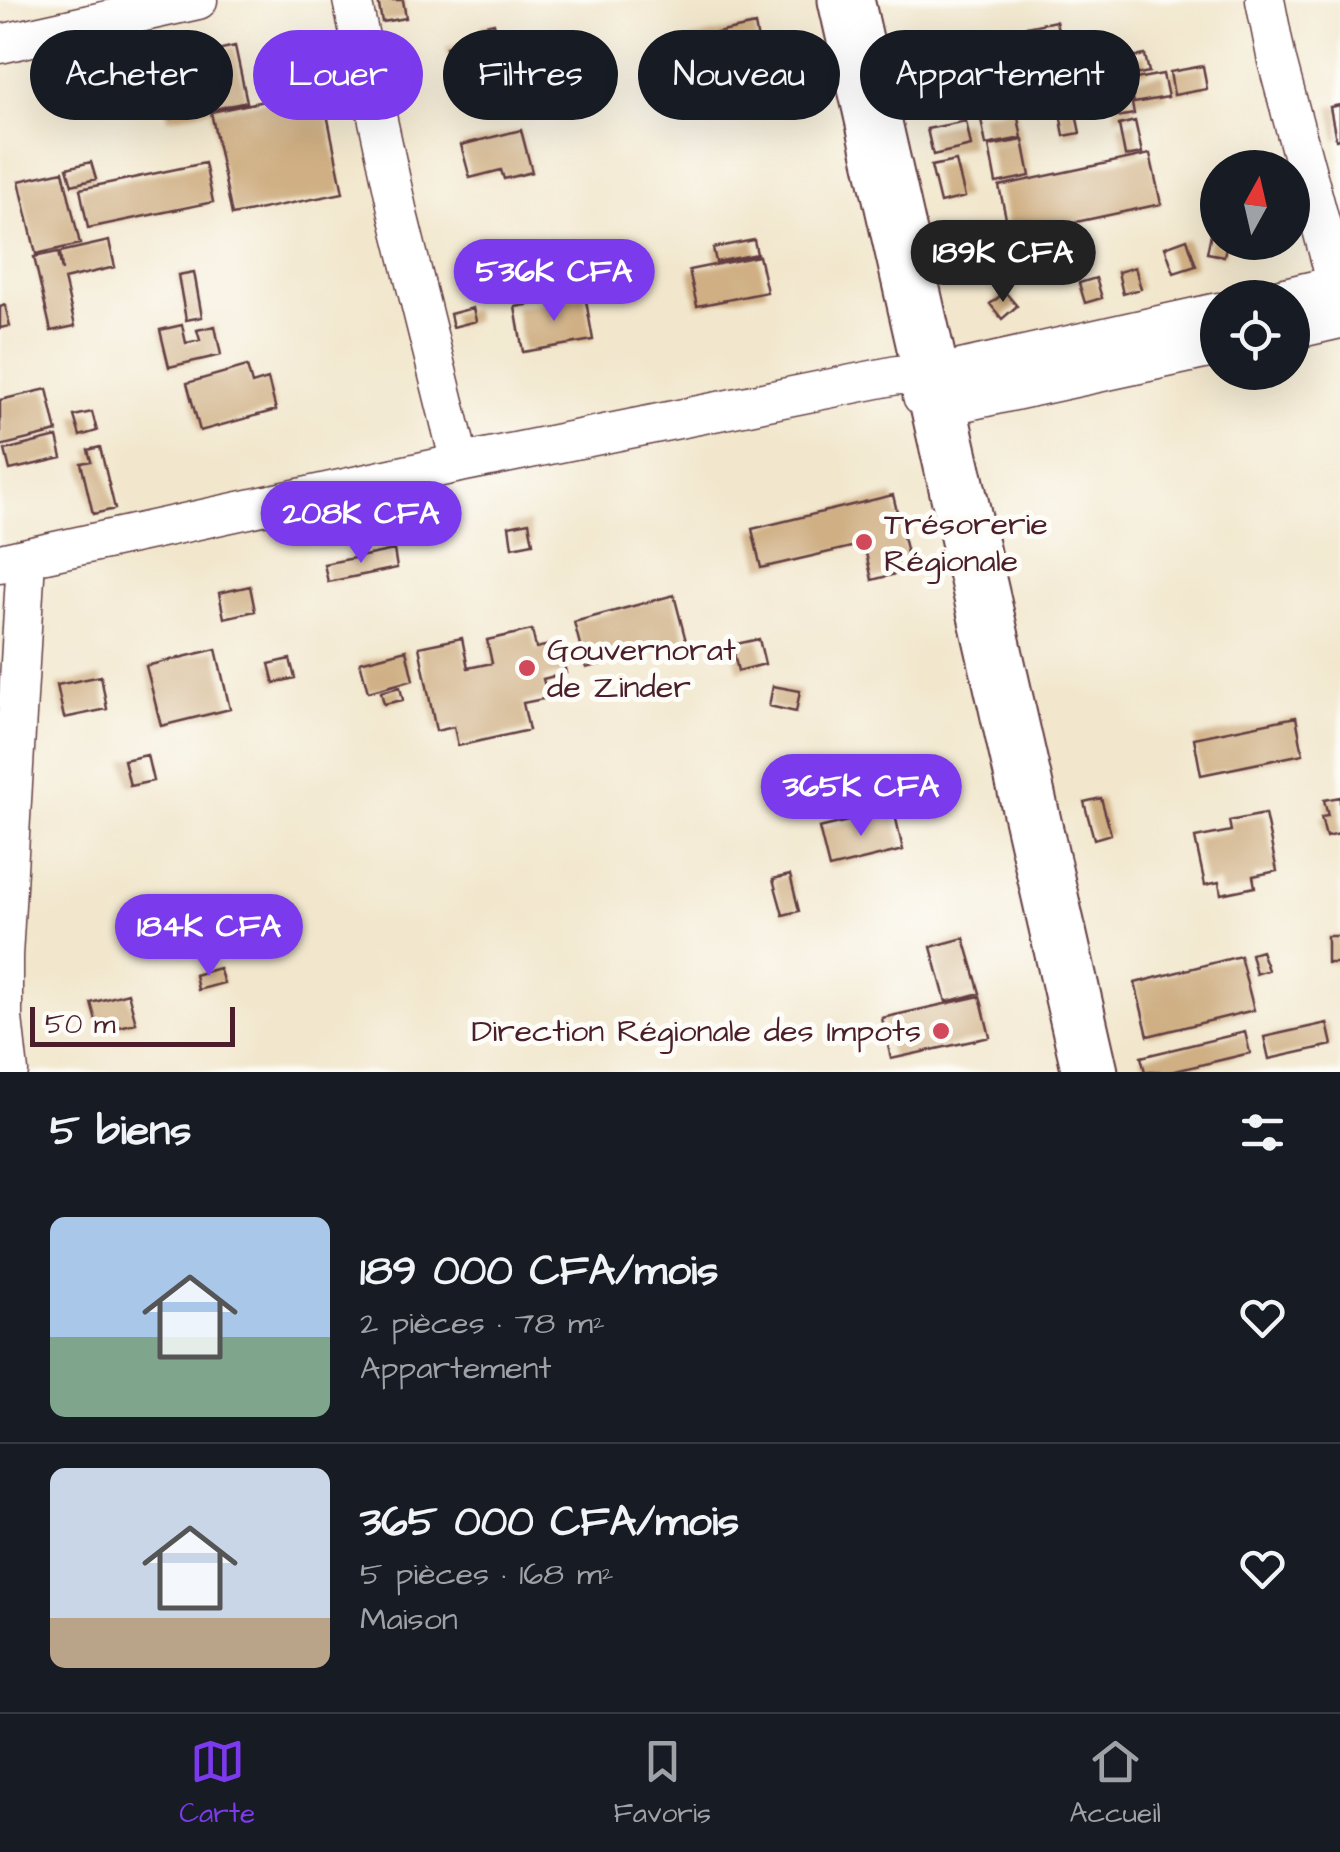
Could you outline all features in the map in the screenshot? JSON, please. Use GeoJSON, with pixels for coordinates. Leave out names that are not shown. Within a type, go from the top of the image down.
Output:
{"type":"FeatureCollection","features":[{"type":"Feature","properties":{"kind":"highway"},"geometry":{"type":"LineString","coordinates":[[846,0],[940,385],[1119,1072]]}},
{"type":"Feature","properties":{"kind":"highway"},"geometry":{"type":"LineString","coordinates":[[880,0],[940,385],[1090,1072]]}},
{"type":"Feature","properties":{"kind":"street"},"geometry":{"type":"LineString","coordinates":[[0,44],[198,0]]}},
{"type":"Feature","properties":{"kind":"street"},"geometry":{"type":"LineString","coordinates":[[352,0],[399,218],[460,463]]}},
{"type":"Feature","properties":{"kind":"street"},"geometry":{"type":"LineString","coordinates":[[1265,0],[1277,62],[1339,296]]}},
{"type":"Feature","properties":{"kind":"street"},"geometry":{"type":"LineString","coordinates":[[1310,297],[1339,296]]}},
{"type":"Feature","properties":{"kind":"street"},"geometry":{"type":"LineString","coordinates":[[1310,317],[1339,296]]}},
{"type":"Feature","properties":{"kind":"street"},"geometry":{"type":"LineString","coordinates":[[940,385],[1200,317]]}},
{"type":"Feature","properties":{"kind":"street"},"geometry":{"type":"LineString","coordinates":[[7,1072],[2,956],[13,561],[460,463],[940,385],[1200,349]]}},
{"type":"Feature","properties":{"kind":"building"},"geometry":{"type":"Polygon","coordinates":[[[378,0],[403,0],[406,18],[382,22],[378,0]]]}},
{"type":"Feature","properties":{"kind":"building"},"geometry":{"type":"Polygon","coordinates":[[[1056,21],[1058,30],[1011,30],[1056,21]]]}},
{"type":"Feature","properties":{"kind":"building"},"geometry":{"type":"Polygon","coordinates":[[[494,23],[496,30],[482,30],[481,26],[494,23]]]}},
{"type":"Feature","properties":{"kind":"building"},"geometry":{"type":"Polygon","coordinates":[[[233,46],[247,102],[233,105],[233,46]]]}},
{"type":"Feature","properties":{"kind":"building"},"geometry":{"type":"Polygon","coordinates":[[[1145,55],[1149,72],[1140,74],[1140,56],[1145,55]]]}},
{"type":"Feature","properties":{"kind":"building"},"geometry":{"type":"Polygon","coordinates":[[[1203,66],[1207,89],[1174,95],[1170,72],[1203,66]]]}},
{"type":"Feature","properties":{"kind":"building"},"geometry":{"type":"Polygon","coordinates":[[[1163,74],[1168,97],[1140,102],[1140,78],[1163,74]]]}},
{"type":"Feature","properties":{"kind":"building"},"geometry":{"type":"Polygon","coordinates":[[[253,103],[253,120],[328,120],[343,193],[232,215],[213,120],[233,120],[233,107],[253,103]]]}},
{"type":"Feature","properties":{"kind":"building"},"geometry":{"type":"Polygon","coordinates":[[[1340,105],[1340,139],[1336,140],[1330,107],[1340,105]]]}},
{"type":"Feature","properties":{"kind":"building"},"geometry":{"type":"Polygon","coordinates":[[[981,120],[1019,120],[1022,138],[986,145],[981,120]]]}},
{"type":"Feature","properties":{"kind":"building"},"geometry":{"type":"Polygon","coordinates":[[[1061,120],[1077,120],[1080,133],[1064,136],[1061,120]]]}},
{"type":"Feature","properties":{"kind":"building"},"geometry":{"type":"Polygon","coordinates":[[[966,121],[971,146],[933,155],[927,129],[966,121]]]}},
{"type":"Feature","properties":{"kind":"building"},"geometry":{"type":"Polygon","coordinates":[[[1135,121],[1142,153],[1125,156],[1119,125],[1135,121]]]}},
{"type":"Feature","properties":{"kind":"building"},"geometry":{"type":"Polygon","coordinates":[[[521,130],[532,172],[504,179],[501,170],[470,178],[461,145],[521,130]]]}},
{"type":"Feature","properties":{"kind":"building"},"geometry":{"type":"Polygon","coordinates":[[[1023,140],[1030,176],[996,183],[989,146],[1023,140]]]}},
{"type":"Feature","properties":{"kind":"building"},"geometry":{"type":"Polygon","coordinates":[[[1150,154],[1161,204],[1010,236],[999,186],[1150,154]]]}},
{"type":"Feature","properties":{"kind":"building"},"geometry":{"type":"Polygon","coordinates":[[[956,161],[965,197],[940,203],[931,166],[956,161]]]}},
{"type":"Feature","properties":{"kind":"building"},"geometry":{"type":"Polygon","coordinates":[[[91,162],[96,179],[72,185],[67,168],[91,162]]]}},
{"type":"Feature","properties":{"kind":"building"},"geometry":{"type":"Polygon","coordinates":[[[205,163],[213,202],[88,228],[80,189],[205,163]]]}},
{"type":"Feature","properties":{"kind":"building"},"geometry":{"type":"Polygon","coordinates":[[[63,171],[80,244],[36,254],[19,181],[63,171]]]}},
{"type":"Feature","properties":{"kind":"building"},"geometry":{"type":"Polygon","coordinates":[[[1187,239],[1196,266],[1174,273],[1165,247],[1187,239]]]}},
{"type":"Feature","properties":{"kind":"building"},"geometry":{"type":"Polygon","coordinates":[[[754,240],[757,254],[716,262],[713,248],[754,240]]]}},
{"type":"Feature","properties":{"kind":"building"},"geometry":{"type":"Polygon","coordinates":[[[109,241],[115,267],[64,279],[75,326],[51,331],[34,257],[58,252],[62,271],[60,252],[109,241]]]}},
{"type":"Feature","properties":{"kind":"building"},"geometry":{"type":"Polygon","coordinates":[[[759,256],[767,292],[697,306],[689,270],[759,256]]]}},
{"type":"Feature","properties":{"kind":"building"},"geometry":{"type":"Polygon","coordinates":[[[1135,267],[1141,289],[1123,294],[1118,272],[1135,267]]]}},
{"type":"Feature","properties":{"kind":"building"},"geometry":{"type":"Polygon","coordinates":[[[194,272],[202,317],[186,320],[178,275],[194,272]]]}},
{"type":"Feature","properties":{"kind":"building"},"geometry":{"type":"Polygon","coordinates":[[[1096,278],[1102,298],[1085,303],[1079,283],[1096,278]]]}},
{"type":"Feature","properties":{"kind":"building"},"geometry":{"type":"Polygon","coordinates":[[[1005,292],[1017,306],[1002,319],[990,304],[1005,292]]]}},
{"type":"Feature","properties":{"kind":"building"},"geometry":{"type":"Polygon","coordinates":[[[585,295],[593,340],[523,352],[515,307],[585,295]]]}},
{"type":"Feature","properties":{"kind":"building"},"geometry":{"type":"Polygon","coordinates":[[[5,305],[10,326],[0,328],[0,307],[5,305]]]}},
{"type":"Feature","properties":{"kind":"building"},"geometry":{"type":"Polygon","coordinates":[[[473,308],[476,321],[453,327],[450,314],[473,308]]]}},
{"type":"Feature","properties":{"kind":"building"},"geometry":{"type":"Polygon","coordinates":[[[182,325],[186,343],[200,340],[197,330],[215,326],[221,355],[169,367],[160,330],[182,325]]]}},
{"type":"Feature","properties":{"kind":"building"},"geometry":{"type":"Polygon","coordinates":[[[247,366],[252,384],[268,379],[276,410],[200,431],[187,383],[247,366]]]}},
{"type":"Feature","properties":{"kind":"building"},"geometry":{"type":"Polygon","coordinates":[[[47,389],[57,432],[0,446],[0,400],[47,389]]]}},
{"type":"Feature","properties":{"kind":"building"},"geometry":{"type":"Polygon","coordinates":[[[92,412],[97,431],[80,436],[74,416],[92,412]]]}},
{"type":"Feature","properties":{"kind":"building"},"geometry":{"type":"Polygon","coordinates":[[[57,437],[62,458],[10,470],[5,450],[57,437]]]}},
{"type":"Feature","properties":{"kind":"building"},"geometry":{"type":"Polygon","coordinates":[[[100,447],[115,509],[93,514],[81,463],[91,461],[88,450],[100,447]]]}},
{"type":"Feature","properties":{"kind":"building"},"geometry":{"type":"Polygon","coordinates":[[[893,495],[911,570],[872,580],[864,544],[761,568],[752,529],[893,495]]]}},
{"type":"Feature","properties":{"kind":"building"},"geometry":{"type":"Polygon","coordinates":[[[529,522],[533,543],[512,547],[509,526],[529,522]]]}},
{"type":"Feature","properties":{"kind":"building"},"geometry":{"type":"Polygon","coordinates":[[[394,550],[397,568],[328,582],[324,564],[394,550]]]}},
{"type":"Feature","properties":{"kind":"building"},"geometry":{"type":"Polygon","coordinates":[[[250,586],[255,611],[224,618],[219,593],[250,586]]]}},
{"type":"Feature","properties":{"kind":"building"},"geometry":{"type":"Polygon","coordinates":[[[674,595],[686,641],[586,668],[574,622],[674,595]]]}},
{"type":"Feature","properties":{"kind":"building"},"geometry":{"type":"Polygon","coordinates":[[[532,630],[536,648],[559,643],[566,673],[543,679],[548,698],[523,703],[529,730],[458,746],[454,727],[436,731],[419,647],[462,638],[468,668],[492,663],[487,640],[532,630]]]}},
{"type":"Feature","properties":{"kind":"building"},"geometry":{"type":"Polygon","coordinates":[[[759,639],[765,664],[738,671],[732,645],[759,639]]]}},
{"type":"Feature","properties":{"kind":"building"},"geometry":{"type":"Polygon","coordinates":[[[216,649],[230,709],[161,726],[146,666],[216,649]]]}},
{"type":"Feature","properties":{"kind":"building"},"geometry":{"type":"Polygon","coordinates":[[[406,650],[413,680],[368,692],[360,662],[406,650]]]}},
{"type":"Feature","properties":{"kind":"building"},"geometry":{"type":"Polygon","coordinates":[[[290,659],[295,678],[274,683],[269,664],[290,659]]]}},
{"type":"Feature","properties":{"kind":"building"},"geometry":{"type":"Polygon","coordinates":[[[101,676],[107,709],[64,718],[57,685],[101,676]]]}},
{"type":"Feature","properties":{"kind":"building"},"geometry":{"type":"Polygon","coordinates":[[[773,686],[800,691],[796,712],[769,706],[773,686]]]}},
{"type":"Feature","properties":{"kind":"building"},"geometry":{"type":"Polygon","coordinates":[[[400,687],[403,700],[384,704],[381,692],[400,687]]]}},
{"type":"Feature","properties":{"kind":"building"},"geometry":{"type":"Polygon","coordinates":[[[1296,717],[1303,754],[1201,775],[1194,738],[1296,717]]]}},
{"type":"Feature","properties":{"kind":"building"},"geometry":{"type":"Polygon","coordinates":[[[147,755],[153,781],[130,786],[124,760],[147,755]]]}},
{"type":"Feature","properties":{"kind":"building"},"geometry":{"type":"Polygon","coordinates":[[[1340,797],[1340,834],[1326,837],[1321,817],[1328,816],[1324,800],[1340,797]]]}},
{"type":"Feature","properties":{"kind":"building"},"geometry":{"type":"Polygon","coordinates":[[[1101,798],[1111,834],[1094,839],[1084,802],[1101,798]]]}},
{"type":"Feature","properties":{"kind":"building"},"geometry":{"type":"Polygon","coordinates":[[[894,810],[903,850],[829,868],[819,828],[894,810]]]}},
{"type":"Feature","properties":{"kind":"building"},"geometry":{"type":"Polygon","coordinates":[[[1265,814],[1277,871],[1253,876],[1255,887],[1221,894],[1219,882],[1205,885],[1195,838],[1231,831],[1229,821],[1265,814]]]}},
{"type":"Feature","properties":{"kind":"building"},"geometry":{"type":"Polygon","coordinates":[[[790,875],[799,911],[783,915],[773,879],[790,875]]]}},
{"type":"Feature","properties":{"kind":"building"},"geometry":{"type":"Polygon","coordinates":[[[1327,936],[1340,936],[1340,963],[1327,963],[1327,936]]]}},
{"type":"Feature","properties":{"kind":"building"},"geometry":{"type":"Polygon","coordinates":[[[964,938],[980,993],[946,1002],[931,947],[964,938]]]}},
{"type":"Feature","properties":{"kind":"building"},"geometry":{"type":"Polygon","coordinates":[[[1261,951],[1268,970],[1256,974],[1251,954],[1261,951]]]}},
{"type":"Feature","properties":{"kind":"building"},"geometry":{"type":"Polygon","coordinates":[[[1240,956],[1254,1010],[1148,1036],[1135,983],[1240,956]]]}},
{"type":"Feature","properties":{"kind":"building"},"geometry":{"type":"Polygon","coordinates":[[[219,968],[224,983],[198,990],[195,975],[219,968]]]}},
{"type":"Feature","properties":{"kind":"building"},"geometry":{"type":"Polygon","coordinates":[[[128,993],[136,1023],[99,1032],[91,1003],[128,993]]]}},
{"type":"Feature","properties":{"kind":"building"},"geometry":{"type":"Polygon","coordinates":[[[980,996],[990,1037],[891,1059],[882,1018],[980,996]]]}},
{"type":"Feature","properties":{"kind":"building"},"geometry":{"type":"Polygon","coordinates":[[[1327,1023],[1332,1045],[1269,1059],[1264,1037],[1327,1023]]]}},
{"type":"Feature","properties":{"kind":"building"},"geometry":{"type":"Polygon","coordinates":[[[1245,1032],[1250,1053],[1171,1072],[1145,1072],[1141,1057],[1245,1032]]]}},
{"type":"Feature","properties":{"kind":"place","name":"Trésorerie Régionale"},"geometry":{"type":"Point","coordinates":[864,542]}},
{"type":"Feature","properties":{"kind":"place","name":"Gouvernorat de Zinder"},"geometry":{"type":"Point","coordinates":[527,668]}},
{"type":"Feature","properties":{"kind":"place","name":"Direction Régionale des Impots"},"geometry":{"type":"Point","coordinates":[941,1031]}}]}
